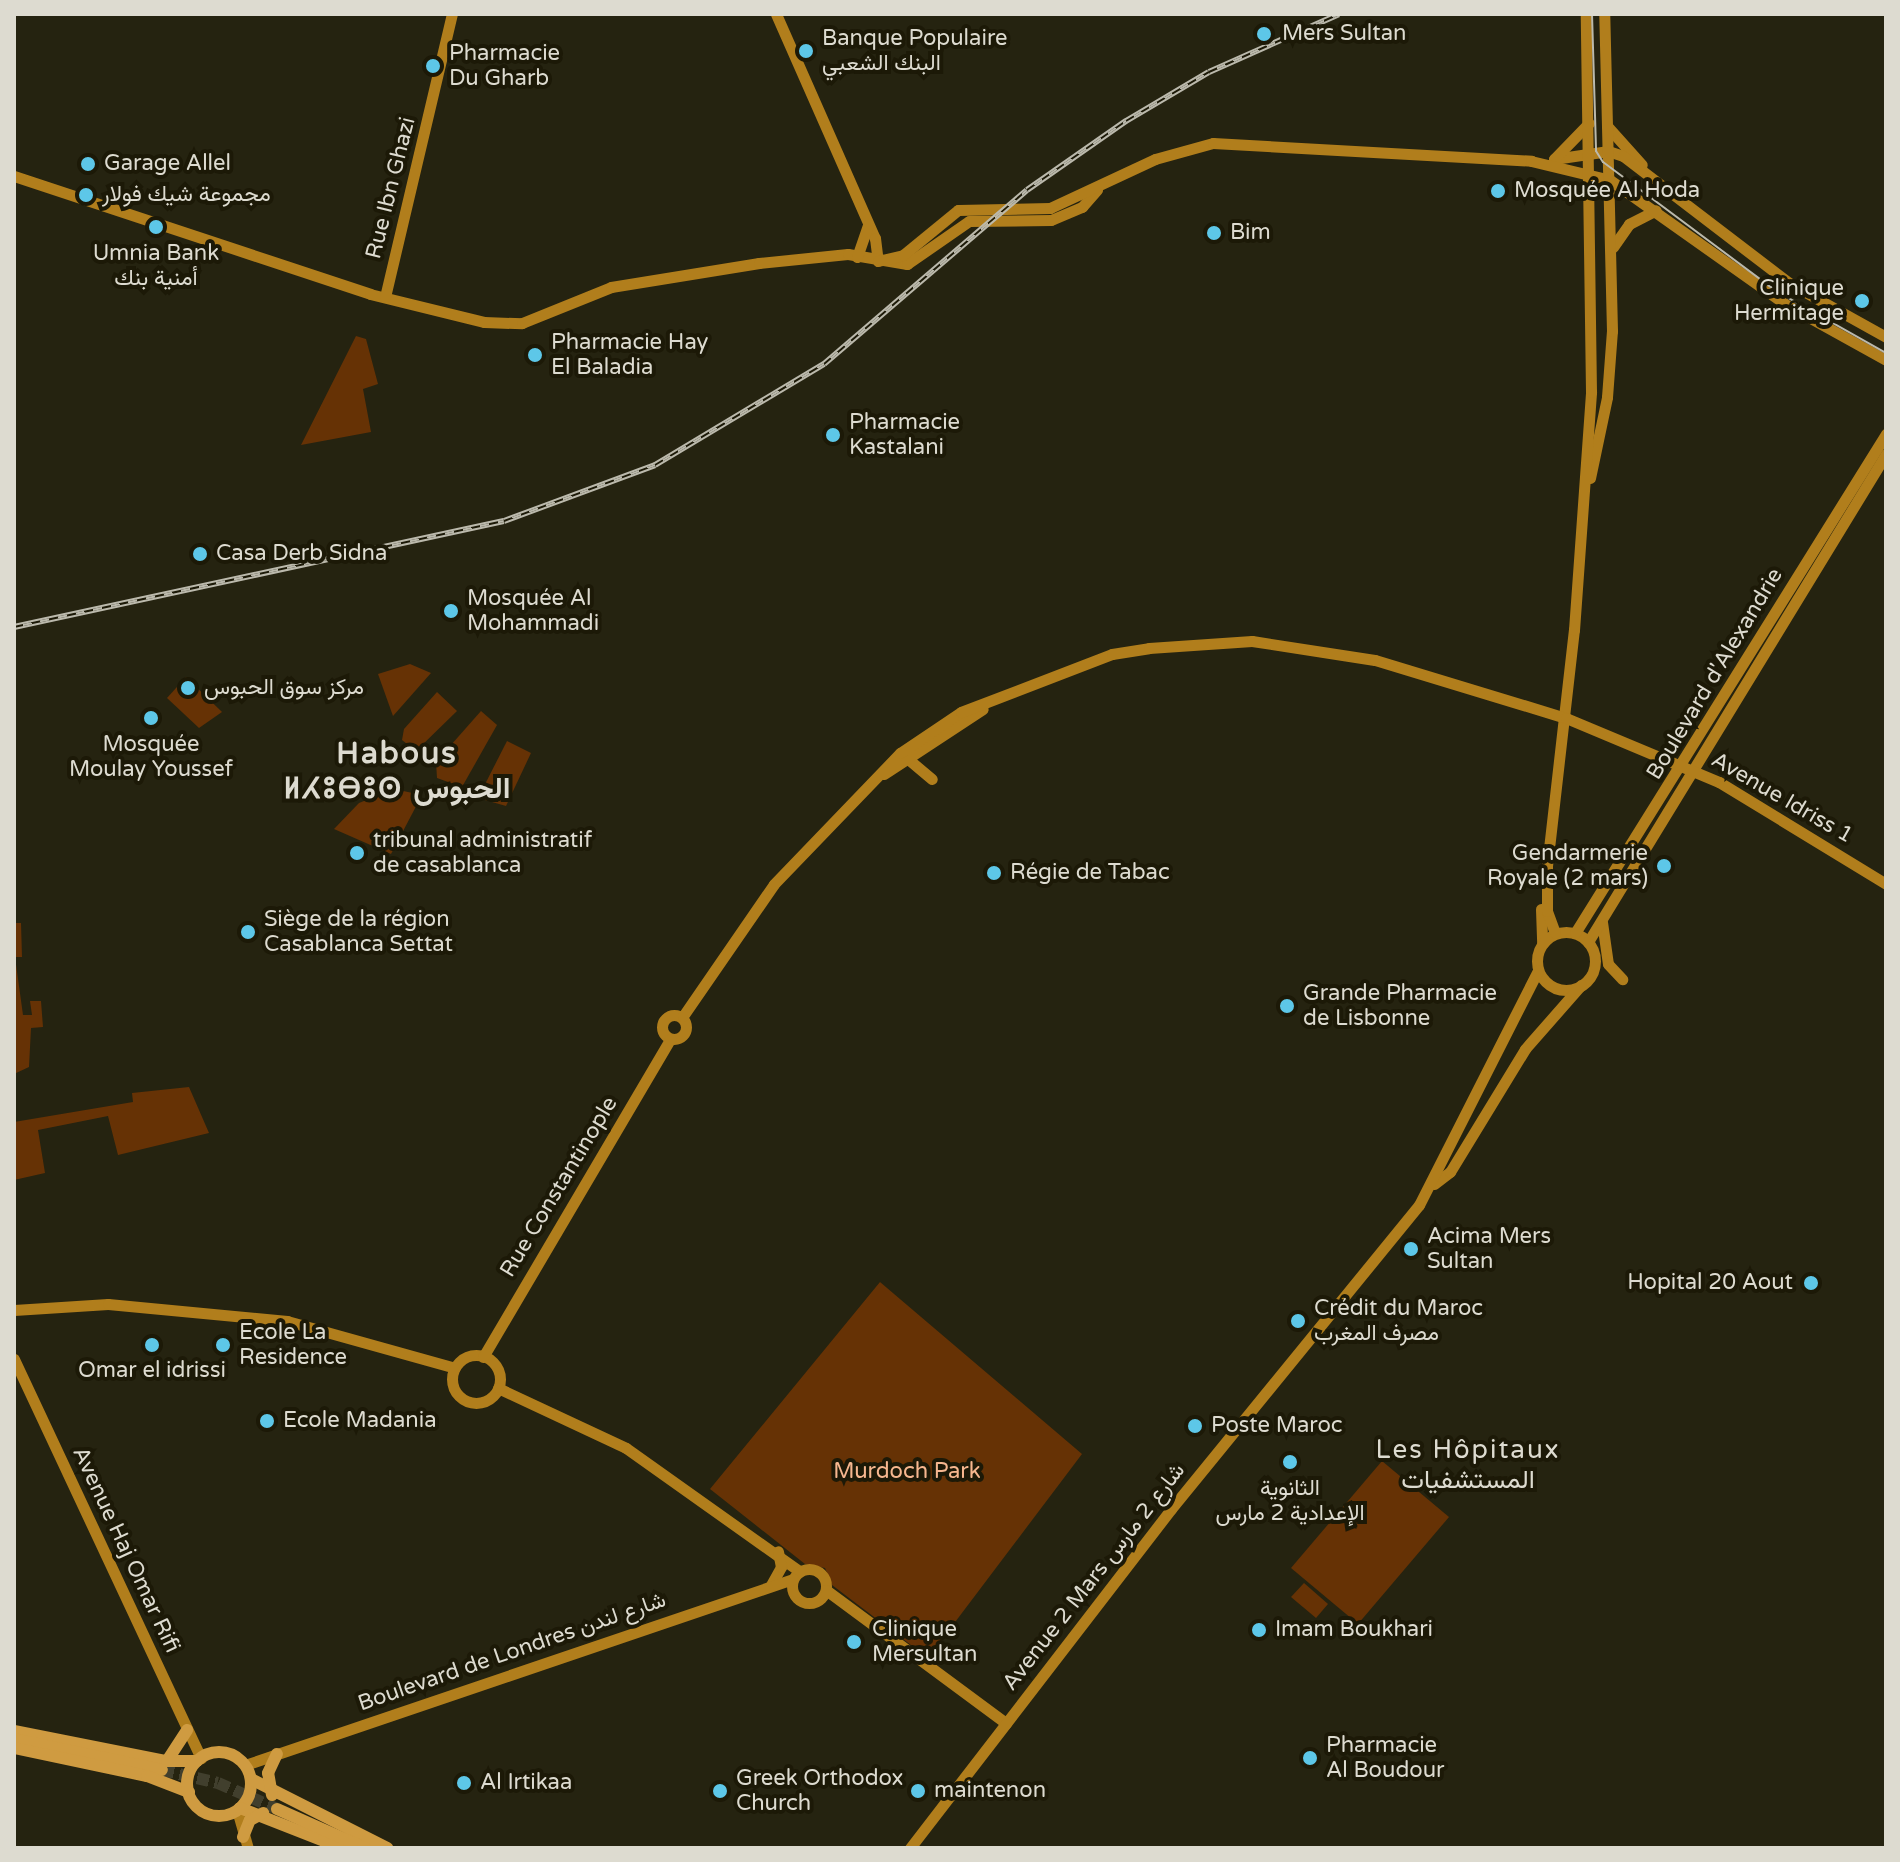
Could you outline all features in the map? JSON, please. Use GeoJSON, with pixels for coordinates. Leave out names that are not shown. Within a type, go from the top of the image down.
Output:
{"type":"FeatureCollection","features":[{"type":"Feature","properties":{"kind":"main road"},"geometry":{"type":"LineString","coordinates":[[164,1765],[187,1730]]}},
{"type":"Feature","properties":{"kind":"main road"},"geometry":{"type":"LineString","coordinates":[[14,1731],[164,1765]]}},
{"type":"Feature","properties":{"kind":"main road"},"geometry":{"type":"LineString","coordinates":[[14,1739],[164,1765],[222,1752],[245,1765],[251,1779],[272,1795],[387,1848]]}},
{"type":"Feature","properties":{"kind":"main road"},"geometry":{"type":"LineString","coordinates":[[14,1748],[147,1776],[189,1792],[205,1812],[238,1809],[263,1813],[342,1848]]}},
{"type":"Feature","properties":{"kind":"main road"},"geometry":{"type":"LineString","coordinates":[[272,1795],[268,1773],[277,1754]]}},
{"type":"Feature","properties":{"kind":"main road"},"geometry":{"type":"LineString","coordinates":[[189,1792],[199,1759]]}},
{"type":"Feature","properties":{"kind":"main road"},"geometry":{"type":"LineString","coordinates":[[238,1809],[251,1779]]}},
{"type":"Feature","properties":{"kind":"main road"},"geometry":{"type":"LineString","coordinates":[[277,1809],[365,1848]]}},
{"type":"Feature","properties":{"kind":"main road"},"geometry":{"type":"LineString","coordinates":[[246,1843],[250,1820],[263,1813]]}},
{"type":"Feature","properties":{"kind":"street","name":"Rue Ibn Ghazi"},"geometry":{"type":"LineString","coordinates":[[385,297],[452,14]]}},
{"type":"Feature","properties":{"kind":"street"},"geometry":{"type":"LineString","coordinates":[[776,14],[868,225],[878,261]]}},
{"type":"Feature","properties":{"kind":"street"},"geometry":{"type":"LineString","coordinates":[[1542,943],[1555,933],[1575,933],[1588,942],[1594,968],[1581,985],[1556,988],[1538,970],[1566,718],[1587,482],[1592,174],[1586,14]]}},
{"type":"Feature","properties":{"kind":"street"},"geometry":{"type":"LineString","coordinates":[[1587,482],[1607,397],[1612,247],[1604,14]]}},
{"type":"Feature","properties":{"kind":"street"},"geometry":{"type":"LineString","coordinates":[[1551,161],[1590,123]]}},
{"type":"Feature","properties":{"kind":"street"},"geometry":{"type":"LineString","coordinates":[[1607,126],[1652,178]]}},
{"type":"Feature","properties":{"kind":"street"},"geometry":{"type":"LineString","coordinates":[[14,176],[385,297],[484,322],[522,323],[611,287],[811,256],[857,257],[907,264],[969,221],[1065,216],[1097,190],[1155,159],[1229,141],[1551,161],[1591,158],[1608,151]]}},
{"type":"Feature","properties":{"kind":"street"},"geometry":{"type":"LineString","coordinates":[[1608,151],[1652,178],[1789,283],[1886,337]]}},
{"type":"Feature","properties":{"kind":"street"},"geometry":{"type":"LineString","coordinates":[[1551,161],[1610,180],[1785,304],[1886,360]]}},
{"type":"Feature","properties":{"kind":"street"},"geometry":{"type":"LineString","coordinates":[[1612,247],[1629,224],[1656,210]]}},
{"type":"Feature","properties":{"kind":"street"},"geometry":{"type":"LineString","coordinates":[[857,257],[868,225]]}},
{"type":"Feature","properties":{"kind":"street","name":"Boulevard d'Alexandrie"},"geometry":{"type":"LineString","coordinates":[[1575,933],[1684,764],[1886,434]]}},
{"type":"Feature","properties":{"kind":"street","name":"Boulevard d'Alexandrie"},"geometry":{"type":"LineString","coordinates":[[1588,942],[1696,771],[1886,454]]}},
{"type":"Feature","properties":{"kind":"street","name":"Avenue Idriss 1"},"geometry":{"type":"LineString","coordinates":[[952,724],[993,701],[1112,654],[1252,641],[1375,660],[1566,718],[1684,764],[1886,884]]}},
{"type":"Feature","properties":{"kind":"street"},"geometry":{"type":"LineString","coordinates":[[882,775],[952,724]]}},
{"type":"Feature","properties":{"kind":"street"},"geometry":{"type":"LineString","coordinates":[[683,1016],[688,1026],[670,1039],[661,1027],[683,1016],[774,884],[900,753],[952,724]]}},
{"type":"Feature","properties":{"kind":"street"},"geometry":{"type":"LineString","coordinates":[[908,759],[932,779]]}},
{"type":"Feature","properties":{"kind":"street"},"geometry":{"type":"LineString","coordinates":[[1547,869],[1547,911],[1555,933]]}},
{"type":"Feature","properties":{"kind":"street"},"geometry":{"type":"LineString","coordinates":[[1602,921],[1608,964],[1622,979]]}},
{"type":"Feature","properties":{"kind":"street","name":"Avenue 2 Mars شارع 2 مارس"},"geometry":{"type":"LineString","coordinates":[[910,1848],[1434,1184],[1538,970]]}},
{"type":"Feature","properties":{"kind":"street","name":"Avenue 2 Mars شارع 2 مارس"},"geometry":{"type":"LineString","coordinates":[[1434,1184],[1450,1172],[1525,1049],[1581,985]]}},
{"type":"Feature","properties":{"kind":"street","name":"Rue Constantinople"},"geometry":{"type":"LineString","coordinates":[[483,1357],[670,1039]]}},
{"type":"Feature","properties":{"kind":"street"},"geometry":{"type":"LineString","coordinates":[[14,1310],[108,1304],[282,1320],[455,1368]]}},
{"type":"Feature","properties":{"kind":"street"},"geometry":{"type":"LineString","coordinates":[[468,1357],[483,1357],[497,1369],[498,1388],[484,1402],[464,1400],[453,1387],[455,1368],[468,1357]]}},
{"type":"Feature","properties":{"kind":"street","name":"Avenue Haj Omar Rifi"},"geometry":{"type":"LineString","coordinates":[[14,1359],[199,1759]]}},
{"type":"Feature","properties":{"kind":"street"},"geometry":{"type":"LineString","coordinates":[[498,1388],[626,1448],[778,1551],[796,1575],[794,1594],[805,1603],[819,1600],[826,1590]]}},
{"type":"Feature","properties":{"kind":"street"},"geometry":{"type":"LineString","coordinates":[[771,1585],[781,1567],[778,1551]]}},
{"type":"Feature","properties":{"kind":"street"},"geometry":{"type":"LineString","coordinates":[[796,1575],[819,1571],[826,1590],[1006,1723]]}},
{"type":"Feature","properties":{"kind":"street","name":"Boulevard de Londres شارع لندن"},"geometry":{"type":"LineString","coordinates":[[245,1765],[796,1575]]}},
{"type":"Feature","properties":{"kind":"street"},"geometry":{"type":"LineString","coordinates":[[238,1809],[246,1843]]}},
{"type":"Feature","properties":{"kind":"green space"},"geometry":{"type":"Polygon","coordinates":[[[356,336],[366,339],[378,384],[363,389],[371,432],[301,445],[356,336]]]}},
{"type":"Feature","properties":{"kind":"green space"},"geometry":{"type":"Polygon","coordinates":[[[410,664],[431,673],[393,716],[378,674],[410,664]]]}},
{"type":"Feature","properties":{"kind":"green space"},"geometry":{"type":"Polygon","coordinates":[[[186,677],[222,712],[199,728],[167,698],[186,677]]]}},
{"type":"Feature","properties":{"kind":"green space"},"geometry":{"type":"Polygon","coordinates":[[[437,692],[457,711],[416,751],[402,740],[404,729],[437,692]]]}},
{"type":"Feature","properties":{"kind":"green space"},"geometry":{"type":"Polygon","coordinates":[[[481,711],[497,725],[462,787],[437,778],[436,762],[481,711]]]}},
{"type":"Feature","properties":{"kind":"green space"},"geometry":{"type":"Polygon","coordinates":[[[507,741],[531,753],[506,806],[478,798],[507,741]]]}},
{"type":"Feature","properties":{"kind":"green space"},"geometry":{"type":"Polygon","coordinates":[[[394,789],[422,795],[391,854],[334,829],[359,803],[394,789]]]}},
{"type":"Feature","properties":{"kind":"green space"},"geometry":{"type":"Polygon","coordinates":[[[14,923],[21,923],[22,957],[15,957],[23,1015],[32,1015],[30,1001],[41,1001],[43,1027],[31,1028],[29,1067],[14,1074],[14,923]]]}},
{"type":"Feature","properties":{"kind":"green space"},"geometry":{"type":"Polygon","coordinates":[[[189,1087],[209,1133],[118,1155],[108,1116],[38,1130],[45,1173],[14,1180],[14,1122],[133,1102],[132,1093],[189,1087]]]}},
{"type":"Feature","properties":{"kind":"green space","name":"Murdoch Park"},"geometry":{"type":"Polygon","coordinates":[[[880,1282],[1082,1454],[928,1658],[832,1585],[825,1568],[805,1564],[710,1489],[880,1282]]]}},
{"type":"Feature","properties":{"kind":"green space"},"geometry":{"type":"Polygon","coordinates":[[[1382,1461],[1449,1517],[1358,1624],[1291,1568],[1382,1461]]]}},
{"type":"Feature","properties":{"kind":"green space"},"geometry":{"type":"Polygon","coordinates":[[[1304,1583],[1328,1604],[1316,1618],[1291,1597],[1304,1583]]]}},
{"type":"Feature","properties":{"kind":"tunnel"},"geometry":{"type":"LineString","coordinates":[[162,1770],[218,1783],[277,1809]]}},
{"type":"Feature","properties":{"kind":"tram line"},"geometry":{"type":"LineString","coordinates":[[1592,14],[1596,151],[1603,162],[1776,291],[1886,353]]}},
{"type":"Feature","properties":{"kind":"railway"},"geometry":{"type":"LineString","coordinates":[[14,627],[504,521],[655,465],[824,364],[1027,190],[1126,121],[1209,72],[1339,14]]}},
{"type":"Feature","properties":{"kind":"place","name":"Mers Sultan"},"geometry":{"type":"Point","coordinates":[1264,34]}},
{"type":"Feature","properties":{"kind":"place","name":"Banque Populaire البنك الشعبي"},"geometry":{"type":"Point","coordinates":[806,51]}},
{"type":"Feature","properties":{"kind":"place","name":"Pharmacie Du Gharb"},"geometry":{"type":"Point","coordinates":[433,66]}},
{"type":"Feature","properties":{"kind":"place","name":"Garage Allel"},"geometry":{"type":"Point","coordinates":[88,164]}},
{"type":"Feature","properties":{"kind":"place","name":"Mosquée Al Hoda"},"geometry":{"type":"Point","coordinates":[1498,191]}},
{"type":"Feature","properties":{"kind":"place","name":"مجموعة شيك فولار"},"geometry":{"type":"Point","coordinates":[86,195]}},
{"type":"Feature","properties":{"kind":"place","name":"Umnia Bank أمنية بنك"},"geometry":{"type":"Point","coordinates":[156,227]}},
{"type":"Feature","properties":{"kind":"place","name":"Bim"},"geometry":{"type":"Point","coordinates":[1214,233]}},
{"type":"Feature","properties":{"kind":"place","name":"Clinique Hermitage"},"geometry":{"type":"Point","coordinates":[1862,301]}},
{"type":"Feature","properties":{"kind":"place","name":"Pharmacie Hay El Baladia"},"geometry":{"type":"Point","coordinates":[535,355]}},
{"type":"Feature","properties":{"kind":"place","name":"Pharmacie Kastalani"},"geometry":{"type":"Point","coordinates":[833,435]}},
{"type":"Feature","properties":{"kind":"place","name":"Casa Derb Sidna"},"geometry":{"type":"Point","coordinates":[200,554]}},
{"type":"Feature","properties":{"kind":"place","name":"Mosquée Al Mohammadi"},"geometry":{"type":"Point","coordinates":[451,611]}},
{"type":"Feature","properties":{"kind":"place","name":"مركز سوق الحبوس"},"geometry":{"type":"Point","coordinates":[188,688]}},
{"type":"Feature","properties":{"kind":"place","name":"Mosquée Moulay Youssef"},"geometry":{"type":"Point","coordinates":[151,718]}},
{"type":"Feature","properties":{"kind":"place","name":"tribunal administratif de casablanca"},"geometry":{"type":"Point","coordinates":[357,853]}},
{"type":"Feature","properties":{"kind":"place","name":"Gendarmerie Royale (2 mars)"},"geometry":{"type":"Point","coordinates":[1664,866]}},
{"type":"Feature","properties":{"kind":"place","name":"Régie de Tabac"},"geometry":{"type":"Point","coordinates":[994,873]}},
{"type":"Feature","properties":{"kind":"place","name":"Siège de la région Casablanca Settat"},"geometry":{"type":"Point","coordinates":[248,932]}},
{"type":"Feature","properties":{"kind":"place","name":"Grande Pharmacie de Lisbonne"},"geometry":{"type":"Point","coordinates":[1287,1006]}},
{"type":"Feature","properties":{"kind":"place","name":"Acima Mers Sultan"},"geometry":{"type":"Point","coordinates":[1411,1249]}},
{"type":"Feature","properties":{"kind":"place","name":"Hopital 20 Aout"},"geometry":{"type":"Point","coordinates":[1811,1283]}},
{"type":"Feature","properties":{"kind":"place","name":"Crédit du Maroc مصرف المغرب"},"geometry":{"type":"Point","coordinates":[1298,1321]}},
{"type":"Feature","properties":{"kind":"place","name":"Omar el idrissi"},"geometry":{"type":"Point","coordinates":[152,1345]}},
{"type":"Feature","properties":{"kind":"place","name":"Ecole La Residence"},"geometry":{"type":"Point","coordinates":[223,1345]}},
{"type":"Feature","properties":{"kind":"place","name":"Ecole Madania"},"geometry":{"type":"Point","coordinates":[267,1421]}},
{"type":"Feature","properties":{"kind":"place","name":"Poste Maroc"},"geometry":{"type":"Point","coordinates":[1195,1426]}},
{"type":"Feature","properties":{"kind":"place","name":"الثانوية الإعدادية 2 مارس"},"geometry":{"type":"Point","coordinates":[1290,1462]}},
{"type":"Feature","properties":{"kind":"place","name":"Imam Boukhari"},"geometry":{"type":"Point","coordinates":[1259,1630]}},
{"type":"Feature","properties":{"kind":"place","name":"Clinique Mersultan"},"geometry":{"type":"Point","coordinates":[854,1642]}},
{"type":"Feature","properties":{"kind":"place","name":"Pharmacie Al Boudour"},"geometry":{"type":"Point","coordinates":[1310,1758]}},
{"type":"Feature","properties":{"kind":"place","name":"Al Irtikaa"},"geometry":{"type":"Point","coordinates":[464,1783]}},
{"type":"Feature","properties":{"kind":"place","name":"Greek Orthodox Church"},"geometry":{"type":"Point","coordinates":[720,1791]}},
{"type":"Feature","properties":{"kind":"place","name":"maintenon"},"geometry":{"type":"Point","coordinates":[918,1791]}},
{"type":"Feature","properties":{"kind":"district","name":"Habous ⵍⵃⵓⴱⵓⵙ الحبوس"},"geometry":{"type":"Point","coordinates":[397,771]}},
{"type":"Feature","properties":{"kind":"district","name":"Les Hôpitaux المستشفيات"},"geometry":{"type":"Point","coordinates":[1468,1465]}}]}
